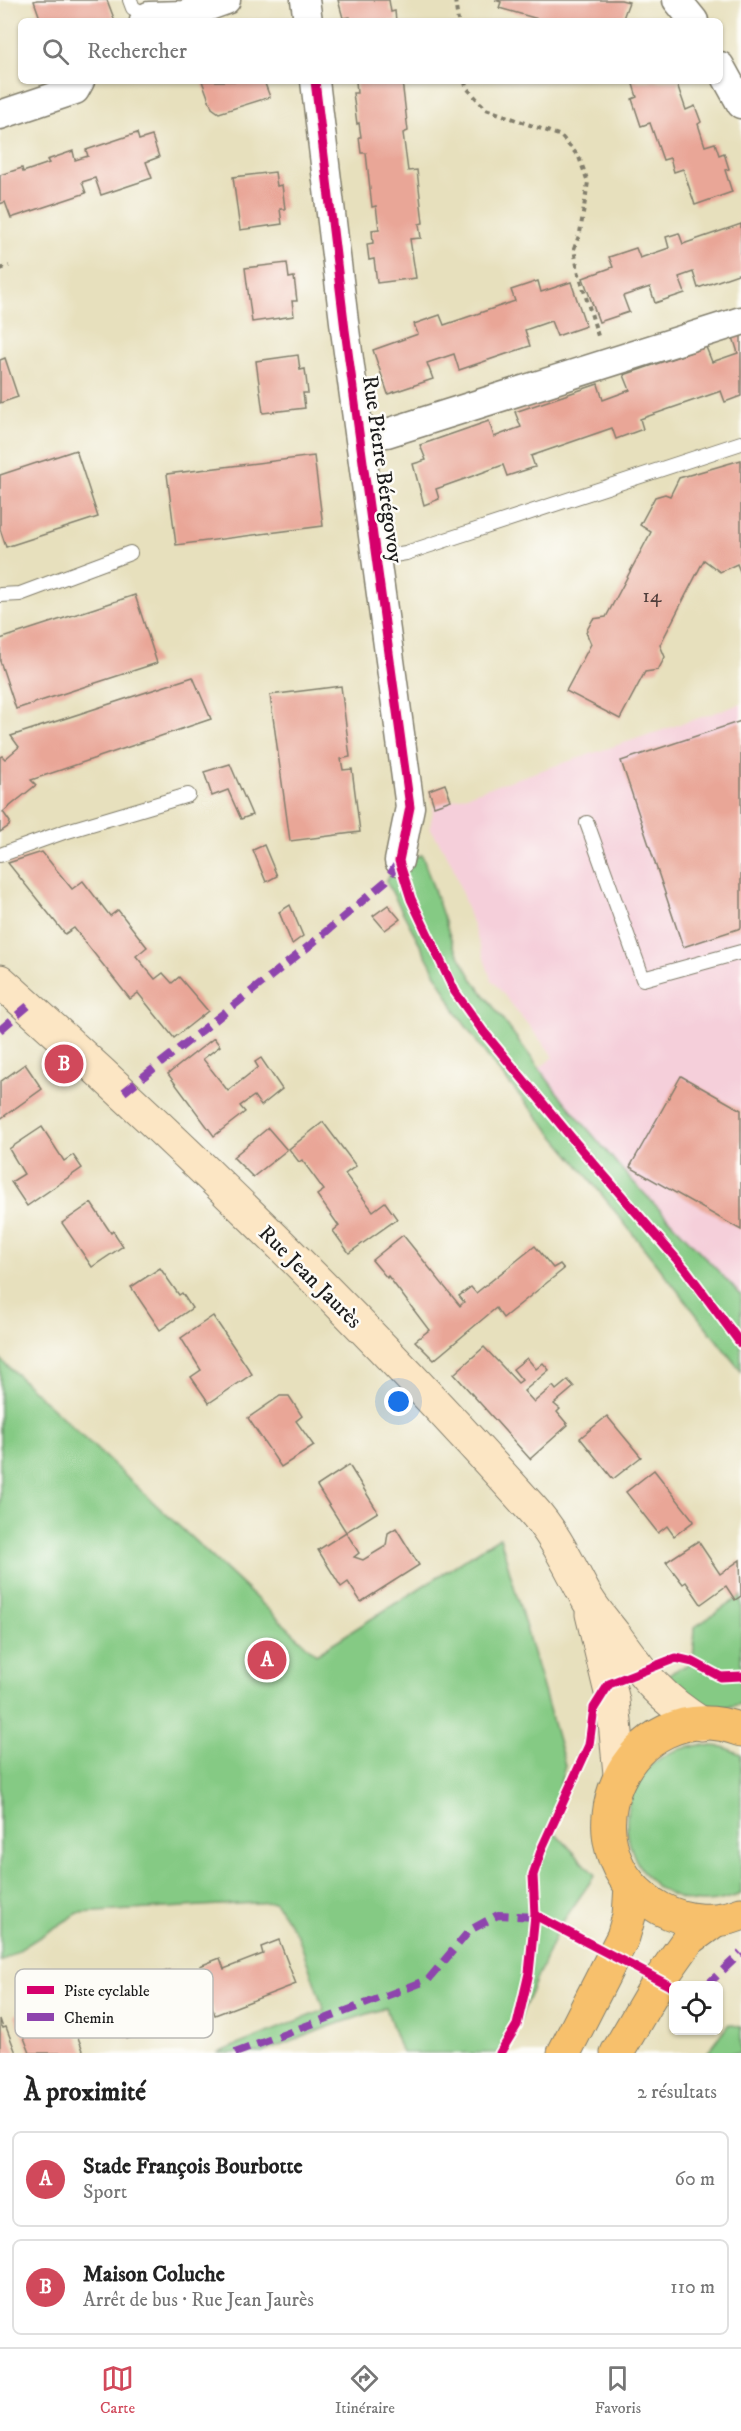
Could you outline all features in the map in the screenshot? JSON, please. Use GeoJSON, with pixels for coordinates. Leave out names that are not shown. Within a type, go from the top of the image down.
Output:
{"type":"FeatureCollection","features":[{"type":"Feature","properties":{"kind":"main road","name":"Rue Jean Jaurès"},"geometry":{"type":"LineString","coordinates":[[0,981],[124,1092],[395,1360],[534,1510],[567,1557],[589,1600]]}},
{"type":"Feature","properties":{"kind":"main road"},"geometry":{"type":"LineString","coordinates":[[589,1600],[640,1672],[663,1697],[702,1724]]}},
{"type":"Feature","properties":{"kind":"main road"},"geometry":{"type":"LineString","coordinates":[[589,1600],[613,1701],[620,1774]]}},
{"type":"Feature","properties":{"kind":"main road"},"geometry":{"type":"LineString","coordinates":[[728,1917],[691,1920],[669,1913],[648,1902],[631,1886],[616,1860],[608,1832],[610,1802],[620,1774],[646,1744],[664,1733],[682,1727],[702,1724],[740,1729]]}},
{"type":"Feature","properties":{"kind":"main road"},"geometry":{"type":"LineString","coordinates":[[564,2053],[623,1937],[629,1916],[631,1886]]}},
{"type":"Feature","properties":{"kind":"main road"},"geometry":{"type":"LineString","coordinates":[[617,2053],[659,1980],[688,1940],[728,1917]]}},
{"type":"Feature","properties":{"kind":"street"},"geometry":{"type":"LineString","coordinates":[[141,12],[184,15],[226,0]]}},
{"type":"Feature","properties":{"kind":"street"},"geometry":{"type":"LineString","coordinates":[[305,0],[308,18]]}},
{"type":"Feature","properties":{"kind":"street"},"geometry":{"type":"LineString","coordinates":[[677,0],[692,18]]}},
{"type":"Feature","properties":{"kind":"street"},"geometry":{"type":"LineString","coordinates":[[723,71],[741,104]]}},
{"type":"Feature","properties":{"kind":"street"},"geometry":{"type":"LineString","coordinates":[[0,115],[75,90],[78,84]]}},
{"type":"Feature","properties":{"kind":"street","name":"Rue Pierre Bérégovoy"},"geometry":{"type":"LineString","coordinates":[[315,84],[345,330],[410,807],[399,861]]}},
{"type":"Feature","properties":{"kind":"street"},"geometry":{"type":"LineString","coordinates":[[360,434],[387,433],[741,321]]}},
{"type":"Feature","properties":{"kind":"lane"},"geometry":{"type":"LineString","coordinates":[[376,558],[406,553],[741,443]]}},
{"type":"Feature","properties":{"kind":"lane"},"geometry":{"type":"LineString","coordinates":[[0,595],[20,594],[130,553]]}},
{"type":"Feature","properties":{"kind":"lane"},"geometry":{"type":"LineString","coordinates":[[0,855],[64,832],[188,795]]}},
{"type":"Feature","properties":{"kind":"lane"},"geometry":{"type":"LineString","coordinates":[[587,823],[643,979],[741,952]]}},
{"type":"Feature","properties":{"kind":"path"},"geometry":{"type":"LineString","coordinates":[[455,0],[458,18]]}},
{"type":"Feature","properties":{"kind":"path"},"geometry":{"type":"LineString","coordinates":[[466,84],[486,109],[561,136],[579,157],[588,182],[580,233],[574,249],[578,271],[606,362]]}},
{"type":"Feature","properties":{"kind":"path"},"geometry":{"type":"LineString","coordinates":[[0,269],[9,266]]}},
{"type":"Feature","properties":{"kind":"shaded area"},"geometry":{"type":"Polygon","coordinates":[[[741,704],[741,1295],[624,1172],[539,1068],[554,1057],[491,979],[452,864],[430,827],[434,806],[741,704]]]}},
{"type":"Feature","properties":{"kind":"green space"},"geometry":{"type":"Polygon","coordinates":[[[422,855],[453,945],[472,978],[556,1091],[624,1172],[741,1295],[741,1371],[576,1162],[492,1063],[458,1015],[386,881],[399,861],[422,855]]]}},
{"type":"Feature","properties":{"kind":"green space"},"geometry":{"type":"Polygon","coordinates":[[[0,1359],[316,1654],[500,1537],[565,1765],[550,1827],[595,1875],[559,1927],[517,2025],[500,2053],[402,2053],[386,2008],[328,2027],[262,2053],[217,2053],[324,2010],[298,1936],[275,1902],[78,1913],[0,1962],[0,1359]]]}},
{"type":"Feature","properties":{"kind":"green space"},"geometry":{"type":"Polygon","coordinates":[[[741,1596],[741,1704],[716,1707],[697,1703],[660,1678],[693,1662],[695,1627],[741,1596]]]}},
{"type":"Feature","properties":{"kind":"green space"},"geometry":{"type":"Polygon","coordinates":[[[700,1745],[723,1747],[741,1754],[741,1894],[702,1902],[671,1895],[647,1877],[632,1851],[627,1822],[632,1793],[648,1768],[677,1750],[700,1745]]]}},
{"type":"Feature","properties":{"kind":"green space"},"geometry":{"type":"Polygon","coordinates":[[[729,2024],[741,2027],[741,2053],[707,2053],[723,2035],[729,2024]]]}},
{"type":"Feature","properties":{"kind":"building"},"geometry":{"type":"Polygon","coordinates":[[[107,0],[114,18],[40,18],[34,1],[107,0]]]}},
{"type":"Feature","properties":{"kind":"building"},"geometry":{"type":"Polygon","coordinates":[[[338,0],[389,0],[391,12],[395,11],[396,18],[350,17],[343,18],[338,0]]]}},
{"type":"Feature","properties":{"kind":"building"},"geometry":{"type":"Polygon","coordinates":[[[495,0],[621,0],[629,2],[623,18],[534,18],[499,8],[501,2],[495,0]]]}},
{"type":"Feature","properties":{"kind":"building"},"geometry":{"type":"Polygon","coordinates":[[[203,84],[265,84],[270,97],[219,113],[212,108],[203,84]]]}},
{"type":"Feature","properties":{"kind":"building"},"geometry":{"type":"Polygon","coordinates":[[[356,84],[402,84],[408,131],[403,133],[408,171],[417,170],[423,223],[419,224],[421,238],[410,239],[416,278],[377,283],[374,259],[369,260],[367,244],[373,243],[372,230],[379,229],[376,206],[372,207],[366,153],[361,153],[359,137],[361,137],[353,93],[357,93],[356,84]]]}},
{"type":"Feature","properties":{"kind":"building"},"geometry":{"type":"Polygon","coordinates":[[[633,84],[677,84],[686,110],[695,106],[701,122],[698,124],[705,146],[715,143],[719,155],[724,153],[729,169],[725,170],[732,192],[695,205],[683,169],[674,172],[670,158],[663,160],[650,123],[641,126],[632,99],[637,97],[633,84]]]}},
{"type":"Feature","properties":{"kind":"building"},"geometry":{"type":"Polygon","coordinates":[[[137,133],[139,140],[152,136],[159,157],[146,162],[152,178],[101,195],[95,178],[82,182],[86,193],[11,218],[5,202],[0,204],[0,175],[22,168],[23,172],[73,151],[75,160],[88,156],[86,150],[137,133]]]}},
{"type":"Feature","properties":{"kind":"building"},"geometry":{"type":"Polygon","coordinates":[[[275,172],[277,186],[282,185],[285,209],[280,209],[282,224],[240,230],[233,177],[275,172]]]}},
{"type":"Feature","properties":{"kind":"building"},"geometry":{"type":"Polygon","coordinates":[[[741,224],[741,273],[698,288],[693,272],[679,277],[685,293],[655,303],[650,287],[623,296],[629,312],[599,322],[583,278],[613,267],[609,257],[636,248],[640,258],[669,248],[666,237],[679,233],[683,244],[741,224]]]}},
{"type":"Feature","properties":{"kind":"building"},"geometry":{"type":"Polygon","coordinates":[[[287,263],[289,278],[294,277],[297,301],[292,301],[294,316],[252,322],[245,268],[287,263]]]}},
{"type":"Feature","properties":{"kind":"building"},"geometry":{"type":"Polygon","coordinates":[[[538,281],[541,292],[571,282],[586,326],[557,336],[551,321],[525,330],[530,346],[459,370],[454,354],[427,363],[433,379],[388,394],[373,350],[418,334],[414,324],[440,315],[444,325],[515,301],[511,290],[538,281]]]}},
{"type":"Feature","properties":{"kind":"building"},"geometry":{"type":"Polygon","coordinates":[[[741,335],[741,396],[725,402],[721,391],[640,419],[643,429],[616,439],[612,428],[531,456],[535,467],[507,476],[503,465],[436,489],[439,499],[424,505],[413,464],[426,460],[420,445],[489,421],[494,437],[521,427],[515,412],[598,384],[603,400],[630,390],[624,375],[706,347],[712,362],[738,353],[733,337],[741,335]]]}},
{"type":"Feature","properties":{"kind":"building"},"geometry":{"type":"Polygon","coordinates":[[[298,355],[300,370],[305,369],[308,393],[303,393],[305,408],[263,413],[256,361],[298,355]]]}},
{"type":"Feature","properties":{"kind":"building"},"geometry":{"type":"Polygon","coordinates":[[[5,358],[18,397],[0,403],[0,360],[5,358]]]}},
{"type":"Feature","properties":{"kind":"building"},"geometry":{"type":"Polygon","coordinates":[[[76,450],[98,517],[6,547],[0,529],[0,475],[76,450]]]}},
{"type":"Feature","properties":{"kind":"building"},"geometry":{"type":"Polygon","coordinates":[[[314,456],[323,526],[176,545],[167,474],[314,456]]]}},
{"type":"Feature","properties":{"kind":"building"},"geometry":{"type":"Polygon","coordinates":[[[741,460],[741,574],[737,564],[720,572],[704,560],[660,645],[665,657],[658,670],[645,672],[620,719],[566,691],[591,644],[586,632],[593,619],[606,617],[651,532],[640,525],[655,497],[665,494],[670,496],[679,478],[741,460]]]}},
{"type":"Feature","properties":{"kind":"building"},"geometry":{"type":"Polygon","coordinates":[[[135,595],[157,663],[16,709],[0,661],[0,639],[135,595]]]}},
{"type":"Feature","properties":{"kind":"building"},"geometry":{"type":"Polygon","coordinates":[[[193,677],[211,719],[31,780],[36,785],[3,812],[10,822],[9,826],[0,832],[0,757],[5,759],[19,747],[11,736],[193,677]]]}},
{"type":"Feature","properties":{"kind":"building"},"geometry":{"type":"Polygon","coordinates":[[[341,686],[350,757],[341,759],[343,770],[352,769],[360,832],[290,841],[270,695],[341,686]]]}},
{"type":"Feature","properties":{"kind":"building"},"geometry":{"type":"Polygon","coordinates":[[[741,721],[741,928],[683,947],[621,761],[741,721]]]}},
{"type":"Feature","properties":{"kind":"building"},"geometry":{"type":"Polygon","coordinates":[[[230,764],[252,815],[241,819],[228,790],[212,796],[204,772],[230,764]]]}},
{"type":"Feature","properties":{"kind":"building"},"geometry":{"type":"Polygon","coordinates":[[[445,784],[451,800],[434,806],[429,790],[445,784]]]}},
{"type":"Feature","properties":{"kind":"building"},"geometry":{"type":"Polygon","coordinates":[[[264,845],[277,876],[266,882],[253,850],[264,845]]]}},
{"type":"Feature","properties":{"kind":"building"},"geometry":{"type":"Polygon","coordinates":[[[42,852],[72,889],[83,881],[110,916],[118,910],[147,947],[136,956],[155,979],[163,973],[172,983],[179,977],[208,1011],[174,1038],[138,993],[130,999],[74,928],[65,934],[8,863],[42,852]]]}},
{"type":"Feature","properties":{"kind":"building"},"geometry":{"type":"Polygon","coordinates":[[[290,905],[303,936],[292,944],[279,912],[290,905]]]}},
{"type":"Feature","properties":{"kind":"building"},"geometry":{"type":"Polygon","coordinates":[[[388,905],[400,919],[385,930],[373,916],[388,905]]]}},
{"type":"Feature","properties":{"kind":"building"},"geometry":{"type":"Polygon","coordinates":[[[214,1038],[220,1046],[203,1059],[228,1091],[258,1067],[255,1062],[261,1058],[282,1089],[261,1106],[254,1096],[240,1106],[245,1112],[214,1136],[168,1074],[214,1038]]]}},
{"type":"Feature","properties":{"kind":"building"},"geometry":{"type":"Polygon","coordinates":[[[25,1064],[42,1089],[0,1119],[0,1082],[25,1064]]]}},
{"type":"Feature","properties":{"kind":"building"},"geometry":{"type":"Polygon","coordinates":[[[681,1076],[741,1110],[741,1230],[630,1167],[681,1076]]]}},
{"type":"Feature","properties":{"kind":"building"},"geometry":{"type":"Polygon","coordinates":[[[323,1122],[356,1166],[345,1174],[373,1211],[385,1202],[397,1219],[349,1253],[333,1231],[339,1226],[317,1195],[324,1190],[302,1160],[299,1162],[289,1149],[323,1122]]]}},
{"type":"Feature","properties":{"kind":"building"},"geometry":{"type":"Polygon","coordinates":[[[42,1127],[64,1161],[73,1155],[82,1168],[27,1206],[11,1182],[24,1174],[9,1149],[42,1127]]]}},
{"type":"Feature","properties":{"kind":"building"},"geometry":{"type":"Polygon","coordinates":[[[268,1128],[287,1150],[253,1177],[233,1157],[268,1128]]]}},
{"type":"Feature","properties":{"kind":"building"},"geometry":{"type":"Polygon","coordinates":[[[91,1203],[111,1233],[113,1231],[123,1246],[92,1267],[62,1223],[91,1203]]]}},
{"type":"Feature","properties":{"kind":"building"},"geometry":{"type":"Polygon","coordinates":[[[403,1235],[460,1306],[464,1302],[459,1296],[471,1287],[476,1293],[535,1246],[553,1268],[560,1264],[564,1269],[503,1318],[496,1308],[434,1360],[415,1341],[429,1330],[388,1276],[387,1278],[372,1260],[403,1235]]]}},
{"type":"Feature","properties":{"kind":"building"},"geometry":{"type":"Polygon","coordinates":[[[160,1268],[179,1295],[182,1293],[192,1308],[160,1330],[131,1287],[160,1268]]]}},
{"type":"Feature","properties":{"kind":"building"},"geometry":{"type":"Polygon","coordinates":[[[213,1316],[252,1374],[209,1403],[191,1377],[201,1370],[181,1338],[213,1316]]]}},
{"type":"Feature","properties":{"kind":"building"},"geometry":{"type":"Polygon","coordinates":[[[484,1347],[518,1383],[522,1380],[513,1369],[527,1358],[536,1369],[543,1363],[549,1370],[524,1391],[534,1402],[553,1386],[556,1390],[568,1380],[574,1387],[554,1404],[560,1409],[557,1412],[568,1425],[530,1459],[454,1374],[484,1347]]]}},
{"type":"Feature","properties":{"kind":"building"},"geometry":{"type":"Polygon","coordinates":[[[280,1396],[289,1396],[302,1416],[296,1421],[314,1446],[281,1467],[248,1418],[280,1396]]]}},
{"type":"Feature","properties":{"kind":"building"},"geometry":{"type":"Polygon","coordinates":[[[607,1416],[641,1457],[613,1479],[580,1438],[607,1416]]]}},
{"type":"Feature","properties":{"kind":"building"},"geometry":{"type":"Polygon","coordinates":[[[349,1465],[378,1512],[346,1532],[317,1486],[349,1465]]]}},
{"type":"Feature","properties":{"kind":"building"},"geometry":{"type":"Polygon","coordinates":[[[654,1470],[694,1521],[674,1536],[667,1526],[658,1533],[626,1492],[654,1470]]]}},
{"type":"Feature","properties":{"kind":"building"},"geometry":{"type":"Polygon","coordinates":[[[396,1528],[419,1565],[361,1602],[348,1582],[341,1587],[318,1550],[346,1532],[359,1553],[354,1557],[363,1560],[386,1546],[388,1533],[396,1528]]]}},
{"type":"Feature","properties":{"kind":"building"},"geometry":{"type":"Polygon","coordinates":[[[698,1541],[720,1574],[740,1560],[741,1596],[735,1600],[726,1586],[701,1604],[686,1582],[683,1584],[666,1562],[698,1541]]]}},
{"type":"Feature","properties":{"kind":"building"},"geometry":{"type":"Polygon","coordinates":[[[279,1940],[296,1984],[215,2015],[213,1969],[201,1969],[200,1966],[220,1958],[224,1969],[263,1954],[261,1947],[279,1940]]]}},
{"type":"Feature","properties":{"kind":"building"},"geometry":{"type":"Polygon","coordinates":[[[0,2019],[3,2028],[6,2027],[16,2053],[0,2053],[0,2019]]]}},
{"type":"Feature","properties":{"kind":"building"},"geometry":{"type":"Polygon","coordinates":[[[24,2038],[78,2038],[84,2053],[30,2053],[24,2038]]]}},
{"type":"Feature","properties":{"kind":"marked path"},"geometry":{"type":"LineString","coordinates":[[124,1092],[309,946],[386,881],[399,861]]}},
{"type":"Feature","properties":{"kind":"marked path"},"geometry":{"type":"LineString","coordinates":[[0,1030],[28,1006]]}},
{"type":"Feature","properties":{"kind":"marked path"},"geometry":{"type":"LineString","coordinates":[[235,2053],[428,1980],[470,1930],[498,1915],[538,1917]]}},
{"type":"Feature","properties":{"kind":"marked path"},"geometry":{"type":"LineString","coordinates":[[711,1981],[741,1953]]}},
{"type":"Feature","properties":{"kind":"cycle path"},"geometry":{"type":"LineString","coordinates":[[315,84],[345,330],[410,807],[399,861],[411,899],[455,992],[483,1031],[686,1270],[741,1344]]}},
{"type":"Feature","properties":{"kind":"cycle path"},"geometry":{"type":"LineString","coordinates":[[500,2053],[517,2025],[529,1973],[535,1915],[533,1875],[542,1848],[589,1745],[594,1708],[609,1684],[676,1658],[693,1662],[721,1677],[741,1676]]}},
{"type":"Feature","properties":{"kind":"cycle path"},"geometry":{"type":"LineString","coordinates":[[535,1915],[669,1985]]}},
{"type":"Feature","properties":{"kind":"place","name":"Maison Coluche"},"geometry":{"type":"Point","coordinates":[64,1064]}},
{"type":"Feature","properties":{"kind":"place","name":"Stade François Bourbotte"},"geometry":{"type":"Point","coordinates":[267,1660]}}]}
